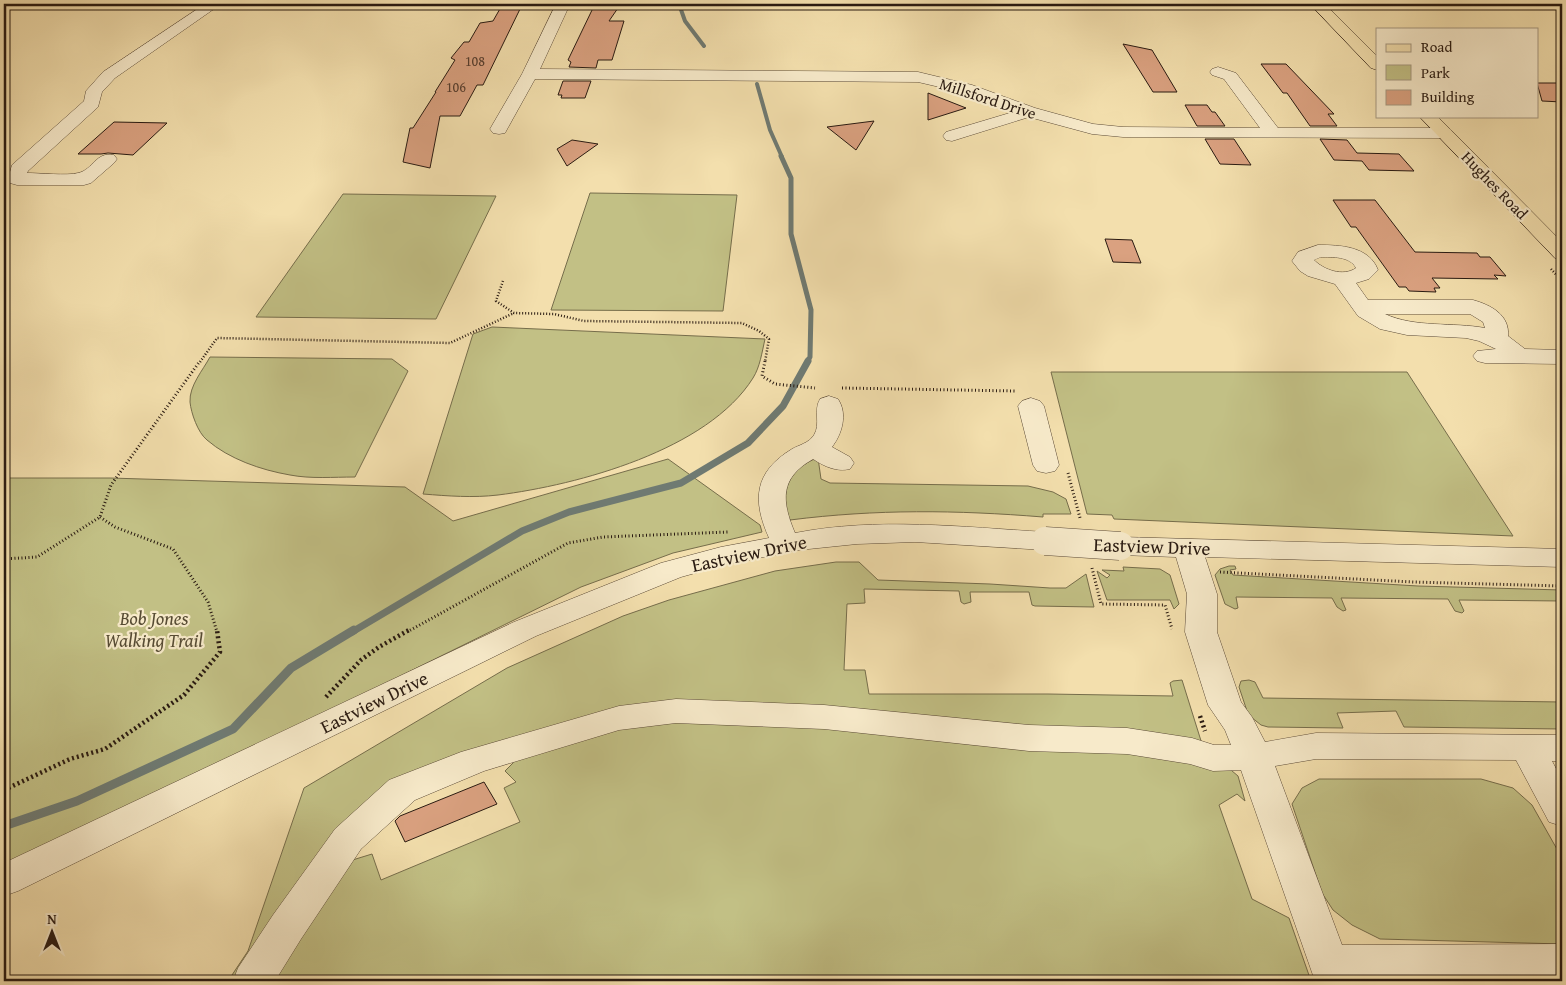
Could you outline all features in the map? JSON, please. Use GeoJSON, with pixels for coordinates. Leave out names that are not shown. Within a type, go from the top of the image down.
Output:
{"type":"FeatureCollection","features":[{"type":"Feature","properties":{"kind":"main road"},"geometry":{"type":"LineString","coordinates":[[1317,4],[1376,64]]}},
{"type":"Feature","properties":{"kind":"main road","name":"Hughes Road"},"geometry":{"type":"LineString","coordinates":[[1429,118],[1562,254]]}},
{"type":"Feature","properties":{"kind":"street"},"geometry":{"type":"LineString","coordinates":[[108,159],[84,179],[17,179],[19,169],[92,103],[94,91],[109,75],[214,4]]}},
{"type":"Feature","properties":{"kind":"street"},"geometry":{"type":"LineString","coordinates":[[499,129],[530,74],[563,4]]}},
{"type":"Feature","properties":{"kind":"street"},"geometry":{"type":"LineString","coordinates":[[1218,72],[1230,76],[1274,133]]}},
{"type":"Feature","properties":{"kind":"street","name":"Millsford Drive"},"geometry":{"type":"LineString","coordinates":[[530,74],[864,75],[918,77],[966,88],[1029,112],[1092,129],[1123,132],[1444,133]]}},
{"type":"Feature","properties":{"kind":"street"},"geometry":{"type":"LineString","coordinates":[[952,136],[1029,112]]}},
{"type":"Feature","properties":{"kind":"street"},"geometry":{"type":"LineString","coordinates":[[1342,278],[1368,314],[1400,327],[1413,330],[1475,332],[1490,347],[1518,356],[1562,357]]}},
{"type":"Feature","properties":{"kind":"street"},"geometry":{"type":"LineString","coordinates":[[786,544],[773,515],[771,489],[781,470],[802,455],[817,449],[829,430],[828,394]]}},
{"type":"Feature","properties":{"kind":"street"},"geometry":{"type":"LineString","coordinates":[[1024,399],[1056,467]]}},
{"type":"Feature","properties":{"kind":"street"},"geometry":{"type":"LineString","coordinates":[[817,449],[829,458],[841,462]]}},
{"type":"Feature","properties":{"kind":"street","name":"Eastview Drive"},"geometry":{"type":"LineString","coordinates":[[4,880],[525,629],[671,570],[720,556],[786,544],[857,535],[915,533],[1120,546],[1192,559],[1562,558]]}},
{"type":"Feature","properties":{"kind":"street"},"geometry":{"type":"LineString","coordinates":[[1192,559],[1202,594],[1201,632],[1225,705],[1240,726],[1254,757],[1332,972],[1562,962]]}},
{"type":"Feature","properties":{"kind":"street"},"geometry":{"type":"LineString","coordinates":[[253,981],[287,927],[348,839],[402,790],[473,762],[619,718],[676,711],[824,717],[1029,738],[1127,741],[1192,752],[1214,758],[1254,757],[1316,746],[1562,748]]}},
{"type":"Feature","properties":{"kind":"street"},"geometry":{"type":"LineString","coordinates":[[1527,748],[1562,812]]}},
{"type":"Feature","properties":{"kind":"path"},"geometry":{"type":"LineString","coordinates":[[503,281],[496,301],[514,313]]}},
{"type":"Feature","properties":{"kind":"path"},"geometry":{"type":"LineString","coordinates":[[4,558],[37,557],[100,517],[112,485],[217,338],[450,342],[514,313],[554,314],[584,321],[742,324],[759,331],[769,339],[762,376],[775,384],[828,394],[1024,399]]}},
{"type":"Feature","properties":{"kind":"path"},"geometry":{"type":"LineString","coordinates":[[1056,467],[1081,523]]}},
{"type":"Feature","properties":{"kind":"path"},"geometry":{"type":"LineString","coordinates":[[4,790],[70,759],[105,749],[184,695],[220,652],[217,628],[208,602],[173,549],[115,527],[100,517]]}},
{"type":"Feature","properties":{"kind":"path"},"geometry":{"type":"LineString","coordinates":[[1090,559],[1101,604],[1165,605],[1174,634]]}},
{"type":"Feature","properties":{"kind":"path"},"geometry":{"type":"LineString","coordinates":[[1192,559],[1413,582],[1562,586]]}},
{"type":"Feature","properties":{"kind":"path"},"geometry":{"type":"LineString","coordinates":[[1199,713],[1214,758]]}},
{"type":"Feature","properties":{"kind":"green space"},"geometry":{"type":"Polygon","coordinates":[[[590,193],[737,195],[723,311],[551,310],[590,193]]]}},
{"type":"Feature","properties":{"kind":"green space"},"geometry":{"type":"Polygon","coordinates":[[[343,194],[496,196],[436,319],[256,317],[343,194]]]}},
{"type":"Feature","properties":{"kind":"green space"},"geometry":{"type":"Polygon","coordinates":[[[492,327],[765,339],[753,378],[732,403],[705,425],[674,444],[639,460],[602,473],[530,490],[479,496],[423,494],[473,334],[492,327]]]}},
{"type":"Feature","properties":{"kind":"green space"},"geometry":{"type":"Polygon","coordinates":[[[210,357],[392,359],[408,371],[355,477],[306,477],[279,473],[246,463],[225,453],[204,437],[193,417],[190,396],[197,378],[210,357]]]}},
{"type":"Feature","properties":{"kind":"green space"},"geometry":{"type":"Polygon","coordinates":[[[1051,372],[1407,372],[1513,536],[1114,519],[1112,515],[1087,514],[1051,372]]]}},
{"type":"Feature","properties":{"kind":"green space"},"geometry":{"type":"Polygon","coordinates":[[[818,458],[821,479],[830,483],[1028,486],[1053,492],[1066,499],[1071,514],[1043,514],[1043,517],[948,512],[885,512],[790,520],[782,504],[781,497],[784,487],[796,471],[818,458]]]}},
{"type":"Feature","properties":{"kind":"green space","name":"Bob Jones Walking Trail"},"geometry":{"type":"Polygon","coordinates":[[[668,459],[760,525],[762,532],[673,553],[581,587],[4,868],[4,478],[110,478],[405,487],[453,521],[668,459]]]}},
{"type":"Feature","properties":{"kind":"green space"},"geometry":{"type":"Polygon","coordinates":[[[836,562],[859,562],[878,580],[1066,588],[1086,574],[1094,607],[1035,606],[1032,605],[1029,592],[970,592],[971,602],[964,604],[961,602],[959,591],[864,589],[865,603],[847,604],[844,670],[865,670],[869,694],[1173,696],[1170,683],[1182,680],[1202,744],[711,706],[400,785],[322,863],[247,981],[228,981],[248,951],[304,788],[507,668],[623,616],[669,600],[775,571],[836,562]]]}},
{"type":"Feature","properties":{"kind":"green space"},"geometry":{"type":"Polygon","coordinates":[[[1235,566],[1236,569],[1230,570],[1233,575],[1418,586],[1562,590],[1562,601],[1459,600],[1464,611],[1462,613],[1455,611],[1448,599],[1341,598],[1346,610],[1343,611],[1337,607],[1332,598],[1236,597],[1238,608],[1235,609],[1225,604],[1215,575],[1220,569],[1235,566]]]}},
{"type":"Feature","properties":{"kind":"green space"},"geometry":{"type":"Polygon","coordinates":[[[1123,567],[1160,569],[1170,575],[1179,604],[1174,609],[1170,600],[1107,600],[1097,571],[1107,578],[1110,575],[1102,570],[1124,571],[1123,567]]]}},
{"type":"Feature","properties":{"kind":"green space"},"geometry":{"type":"Polygon","coordinates":[[[1249,680],[1255,682],[1263,698],[1562,702],[1562,729],[1404,727],[1396,711],[1337,713],[1343,728],[1268,727],[1261,725],[1247,711],[1239,687],[1241,681],[1249,680]]]}},
{"type":"Feature","properties":{"kind":"green space"},"geometry":{"type":"Polygon","coordinates":[[[668,719],[1120,745],[1225,765],[1238,776],[1245,801],[1237,794],[1219,805],[1252,899],[1289,918],[1311,981],[266,981],[346,862],[372,854],[381,880],[520,822],[504,788],[516,782],[505,771],[513,763],[513,756],[556,741],[668,719]]]}},
{"type":"Feature","properties":{"kind":"green space"},"geometry":{"type":"Polygon","coordinates":[[[1319,779],[1481,779],[1513,788],[1532,805],[1562,858],[1562,944],[1380,939],[1352,925],[1333,910],[1322,893],[1292,804],[1302,788],[1319,779]]]}},
{"type":"Feature","properties":{"kind":"building"},"geometry":{"type":"Polygon","coordinates":[[[501,7],[521,7],[483,85],[477,85],[460,116],[440,116],[430,168],[403,162],[410,128],[413,128],[455,60],[451,58],[464,42],[469,42],[480,23],[493,21],[501,7]]]}},
{"type":"Feature","properties":{"kind":"building"},"geometry":{"type":"Polygon","coordinates":[[[593,8],[618,8],[609,21],[624,21],[612,60],[598,60],[596,68],[569,67],[571,62],[568,60],[593,8]]]}},
{"type":"Feature","properties":{"kind":"building"},"geometry":{"type":"Polygon","coordinates":[[[1123,44],[1152,50],[1177,92],[1153,92],[1123,44]]]}},
{"type":"Feature","properties":{"kind":"building"},"geometry":{"type":"Polygon","coordinates":[[[1261,64],[1286,64],[1334,114],[1328,114],[1337,126],[1310,126],[1287,93],[1283,93],[1261,64]]]}},
{"type":"Feature","properties":{"kind":"building"},"geometry":{"type":"Polygon","coordinates":[[[563,81],[591,81],[585,98],[561,98],[562,95],[558,95],[563,81]]]}},
{"type":"Feature","properties":{"kind":"building"},"geometry":{"type":"Polygon","coordinates":[[[1538,83],[1562,83],[1562,102],[1542,101],[1538,83]]]}},
{"type":"Feature","properties":{"kind":"building"},"geometry":{"type":"Polygon","coordinates":[[[928,93],[966,108],[928,120],[928,93]]]}},
{"type":"Feature","properties":{"kind":"building"},"geometry":{"type":"Polygon","coordinates":[[[1185,105],[1207,105],[1212,112],[1215,112],[1225,126],[1197,126],[1185,105]]]}},
{"type":"Feature","properties":{"kind":"building"},"geometry":{"type":"Polygon","coordinates":[[[874,121],[856,150],[827,127],[874,121]]]}},
{"type":"Feature","properties":{"kind":"building"},"geometry":{"type":"Polygon","coordinates":[[[114,122],[167,123],[133,155],[108,153],[78,154],[114,122]]]}},
{"type":"Feature","properties":{"kind":"building"},"geometry":{"type":"Polygon","coordinates":[[[1205,139],[1234,139],[1251,165],[1220,164],[1205,139]]]}},
{"type":"Feature","properties":{"kind":"building"},"geometry":{"type":"Polygon","coordinates":[[[1320,139],[1347,140],[1357,153],[1399,154],[1414,171],[1369,170],[1362,161],[1334,160],[1320,139]]]}},
{"type":"Feature","properties":{"kind":"building"},"geometry":{"type":"Polygon","coordinates":[[[572,140],[598,144],[567,166],[557,149],[572,140]]]}},
{"type":"Feature","properties":{"kind":"building"},"geometry":{"type":"Polygon","coordinates":[[[1333,200],[1375,200],[1415,252],[1477,253],[1480,257],[1490,257],[1506,276],[1494,275],[1498,279],[1432,278],[1440,288],[1434,288],[1436,292],[1409,291],[1406,287],[1399,287],[1356,227],[1351,227],[1333,200]]]}},
{"type":"Feature","properties":{"kind":"building"},"geometry":{"type":"Polygon","coordinates":[[[1105,239],[1132,240],[1141,263],[1113,262],[1105,239]]]}},
{"type":"Feature","properties":{"kind":"building"},"geometry":{"type":"Polygon","coordinates":[[[484,782],[497,804],[405,842],[395,821],[400,816],[484,782]]]}},
{"type":"Feature","properties":{"kind":"waterway"},"geometry":{"type":"LineString","coordinates":[[679,4],[685,21],[704,46]]}},
{"type":"Feature","properties":{"kind":"waterway"},"geometry":{"type":"LineString","coordinates":[[757,84],[770,130],[782,157]]}},
{"type":"Feature","properties":{"kind":"waterway"},"geometry":{"type":"LineString","coordinates":[[781,156],[791,178],[791,234],[811,310],[810,357],[807,362]]}},
{"type":"Feature","properties":{"kind":"waterway"},"geometry":{"type":"LineString","coordinates":[[352,632],[522,531],[569,512],[681,483],[748,443],[783,406],[808,361]]}},
{"type":"Feature","properties":{"kind":"waterway"},"geometry":{"type":"LineString","coordinates":[[4,826],[77,801],[233,729],[291,668],[354,630]]}}]}
